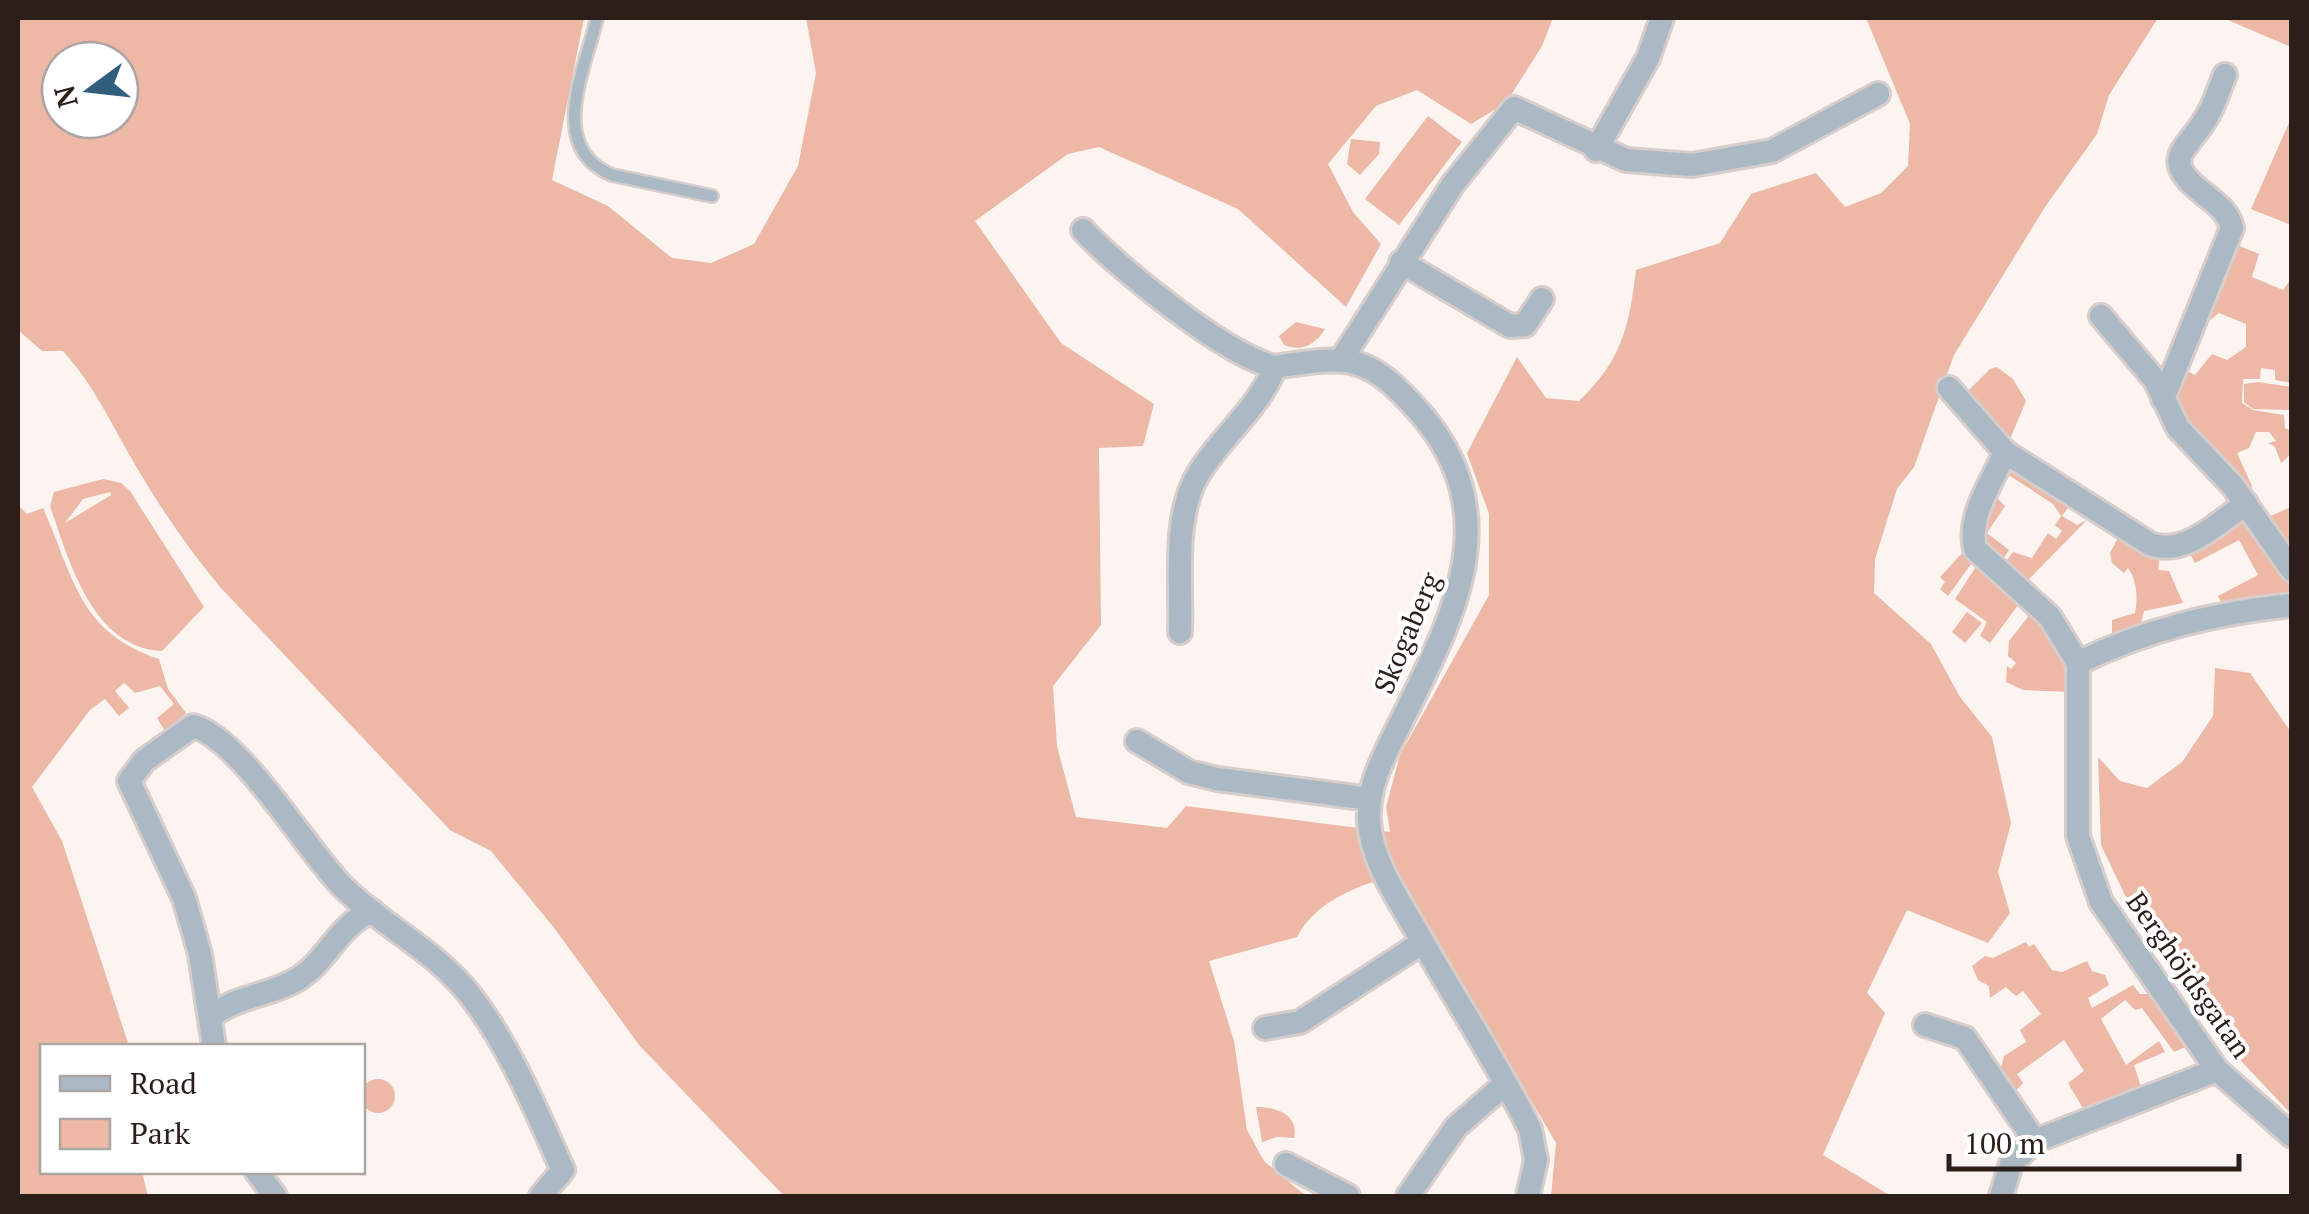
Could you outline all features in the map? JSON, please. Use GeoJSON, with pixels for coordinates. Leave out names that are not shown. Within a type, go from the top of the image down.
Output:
{"type":"FeatureCollection","features":[{"type":"Feature","properties":{"kind":"street"},"geometry":{"type":"LineString","coordinates":[[1596,150],[1648,58],[1662,18]]}},
{"type":"Feature","properties":{"kind":"street"},"geometry":{"type":"LineString","coordinates":[[2163,398],[2232,228],[2229,216],[2184,178],[2178,166],[2186,143],[2210,111],[2225,75]]}},
{"type":"Feature","properties":{"kind":"street"},"geometry":{"type":"LineString","coordinates":[[1083,230],[1114,264],[1220,338],[1274,367],[1342,357],[1453,184],[1514,108],[1596,150],[1626,160],[1662,164],[1722,161],[1788,144],[1878,94]]}},
{"type":"Feature","properties":{"kind":"street"},"geometry":{"type":"LineString","coordinates":[[1401,262],[1510,326],[1525,326],[1542,299]]}},
{"type":"Feature","properties":{"kind":"street"},"geometry":{"type":"LineString","coordinates":[[2101,316],[2144,364],[2178,428],[2246,503],[2292,570]]}},
{"type":"Feature","properties":{"kind":"street","name":"Skogaberg"},"geometry":{"type":"LineString","coordinates":[[1342,357],[1386,381],[1444,442],[1464,501],[1465,572],[1459,596],[1376,772],[1370,799],[1376,852],[1534,1143],[1535,1174],[1528,1196]]}},
{"type":"Feature","properties":{"kind":"street"},"geometry":{"type":"LineString","coordinates":[[1180,632],[1188,497],[1198,475],[1265,392],[1274,367]]}},
{"type":"Feature","properties":{"kind":"street"},"geometry":{"type":"LineString","coordinates":[[1948,388],[2005,452],[2162,549],[2185,544],[2246,503]]}},
{"type":"Feature","properties":{"kind":"street"},"geometry":{"type":"LineString","coordinates":[[2005,452],[1973,524],[1974,548],[2050,617],[2078,663],[2136,635],[2174,624],[2292,605]]}},
{"type":"Feature","properties":{"kind":"street","name":"Berghöjdsgatan"},"geometry":{"type":"LineString","coordinates":[[2078,663],[2075,789],[2084,862],[2094,890],[2132,952],[2217,1070],[2292,1136]]}},
{"type":"Feature","properties":{"kind":"street"},"geometry":{"type":"LineString","coordinates":[[214,1044],[217,1004],[184,898],[129,781],[133,770],[182,730],[204,728],[240,759],[359,909],[447,969],[501,1040],[563,1170],[541,1196]]}},
{"type":"Feature","properties":{"kind":"street"},"geometry":{"type":"LineString","coordinates":[[1137,740],[1189,772],[1370,799]]}},
{"type":"Feature","properties":{"kind":"street"},"geometry":{"type":"LineString","coordinates":[[217,1004],[299,978],[359,909]]}},
{"type":"Feature","properties":{"kind":"street"},"geometry":{"type":"LineString","coordinates":[[1265,1028],[1300,1022],[1422,942]]}},
{"type":"Feature","properties":{"kind":"street"},"geometry":{"type":"LineString","coordinates":[[1925,1025],[1965,1038],[2035,1141]]}},
{"type":"Feature","properties":{"kind":"street"},"geometry":{"type":"LineString","coordinates":[[2001,1196],[2011,1164],[2035,1141],[2217,1070]]}},
{"type":"Feature","properties":{"kind":"street"},"geometry":{"type":"LineString","coordinates":[[1408,1196],[1456,1128],[1505,1084]]}},
{"type":"Feature","properties":{"kind":"street"},"geometry":{"type":"LineString","coordinates":[[1286,1164],[1348,1196]]}},
{"type":"Feature","properties":{"kind":"street"},"geometry":{"type":"LineString","coordinates":[[258,1174],[274,1196]]}},
{"type":"Feature","properties":{"kind":"lane"},"geometry":{"type":"LineString","coordinates":[[596,18],[572,127],[582,154],[612,176],[712,196]]}},
{"type":"Feature","properties":{"kind":"green space"},"geometry":{"type":"Polygon","coordinates":[[[18,18],[584,18],[552,180],[608,206],[672,258],[711,263],[754,244],[798,166],[816,73],[806,18],[1553,18],[1542,46],[1506,103],[1471,124],[1417,90],[1376,106],[1328,164],[1353,212],[1381,244],[1346,307],[1238,209],[1099,147],[1068,154],[975,221],[1061,343],[1154,404],[1143,446],[1099,448],[1101,625],[1053,686],[1057,746],[1076,817],[1167,828],[1186,806],[1390,832],[1386,807],[1400,755],[1489,595],[1489,514],[1467,453],[1517,357],[1546,398],[1579,401],[1605,371],[1621,342],[1636,270],[1720,243],[1751,194],[1816,173],[1845,207],[1881,193],[1908,166],[1910,124],[1866,18],[2158,18],[2109,95],[2097,134],[2045,207],[1954,355],[1914,467],[1897,489],[1875,559],[1874,593],[1931,644],[1960,697],[1992,737],[2011,823],[1998,872],[2010,913],[1988,943],[1907,910],[1867,993],[1885,1013],[1823,1155],[1891,1196],[1551,1196],[1556,1143],[1399,874],[1328,903],[1297,937],[1209,961],[1234,1041],[1247,1130],[1264,1161],[1306,1196],[784,1196],[639,1045],[555,929],[491,851],[450,830],[221,588],[164,511],[74,364],[63,351],[42,351],[18,330],[18,18]]]}},
{"type":"Feature","properties":{"kind":"green space"},"geometry":{"type":"Polygon","coordinates":[[[2223,18],[2291,18],[2291,47],[2223,18]]]}},
{"type":"Feature","properties":{"kind":"green space"},"geometry":{"type":"Polygon","coordinates":[[[1428,116],[1462,142],[1399,225],[1365,199],[1428,116]]]}},
{"type":"Feature","properties":{"kind":"green space"},"geometry":{"type":"Polygon","coordinates":[[[2291,118],[2291,225],[2251,209],[2291,118]]]}},
{"type":"Feature","properties":{"kind":"green space"},"geometry":{"type":"Polygon","coordinates":[[[1351,139],[1380,142],[1379,154],[1360,175],[1347,164],[1351,139]]]}},
{"type":"Feature","properties":{"kind":"green space"},"geometry":{"type":"Polygon","coordinates":[[[2235,244],[2259,254],[2252,277],[2283,290],[2291,279],[2291,383],[2275,380],[2275,370],[2261,368],[2260,379],[2243,379],[2242,403],[2253,410],[2284,415],[2285,428],[2291,431],[2291,454],[2281,463],[2275,447],[2268,443],[2276,441],[2269,432],[2256,432],[2249,448],[2237,453],[2252,486],[2249,496],[2189,434],[2170,396],[2176,374],[2187,371],[2195,375],[2212,354],[2227,360],[2246,347],[2246,324],[2219,313],[2209,321],[2203,314],[2235,244]]]}},
{"type":"Feature","properties":{"kind":"green space"},"geometry":{"type":"Polygon","coordinates":[[[1296,322],[1325,329],[1308,346],[1284,345],[1279,336],[1296,322]]]}},
{"type":"Feature","properties":{"kind":"green space"},"geometry":{"type":"Polygon","coordinates":[[[1997,367],[2013,379],[2026,401],[2008,444],[1964,395],[1990,369],[1997,367]]]}},
{"type":"Feature","properties":{"kind":"green space"},"geometry":{"type":"Polygon","coordinates":[[[2244,384],[2291,387],[2291,410],[2253,409],[2244,402],[2244,384]]]}},
{"type":"Feature","properties":{"kind":"green space"},"geometry":{"type":"Polygon","coordinates":[[[2015,466],[2073,501],[2062,516],[2077,525],[2087,520],[2027,581],[2003,565],[2013,552],[2032,558],[2048,533],[2056,539],[2062,531],[2055,525],[2061,516],[2053,504],[2007,474],[2015,466]]]}},
{"type":"Feature","properties":{"kind":"green space"},"geometry":{"type":"Polygon","coordinates":[[[103,479],[121,483],[130,491],[204,607],[162,651],[138,646],[118,635],[87,598],[50,506],[54,492],[103,479]],[[110,492],[83,499],[65,523],[111,495],[110,492]]]}},
{"type":"Feature","properties":{"kind":"green space"},"geometry":{"type":"Polygon","coordinates":[[[1997,498],[2005,506],[1987,533],[2009,550],[2000,564],[1982,538],[1988,508],[1997,498]]]}},
{"type":"Feature","properties":{"kind":"green space"},"geometry":{"type":"Polygon","coordinates":[[[18,505],[27,514],[43,508],[72,579],[95,618],[132,648],[159,659],[168,689],[186,713],[165,731],[157,718],[174,704],[160,686],[135,693],[124,683],[115,691],[129,708],[119,716],[105,699],[90,710],[32,787],[62,841],[128,1044],[40,1044],[40,1174],[142,1174],[148,1196],[18,1196],[18,505]]]}},
{"type":"Feature","properties":{"kind":"green space"},"geometry":{"type":"Polygon","coordinates":[[[2291,507],[2291,551],[2266,518],[2291,507]]]}},
{"type":"Feature","properties":{"kind":"green space"},"geometry":{"type":"Polygon","coordinates":[[[2238,518],[2251,519],[2291,583],[2291,598],[2226,611],[2218,596],[2258,575],[2239,540],[2195,563],[2187,549],[2238,518]]]}},
{"type":"Feature","properties":{"kind":"green space"},"geometry":{"type":"Polygon","coordinates":[[[2124,536],[2160,555],[2158,570],[2169,571],[2183,603],[2144,611],[2140,627],[2112,639],[2112,620],[2135,613],[2136,607],[2131,573],[2128,568],[2124,573],[2112,563],[2110,553],[2118,538],[2124,536]]]}},
{"type":"Feature","properties":{"kind":"green space"},"geometry":{"type":"Polygon","coordinates":[[[1965,550],[1974,560],[1948,596],[1940,589],[1945,582],[1940,577],[1965,550]]]}},
{"type":"Feature","properties":{"kind":"green space"},"geometry":{"type":"Polygon","coordinates":[[[1979,562],[2024,597],[1990,643],[1980,636],[1987,622],[1955,599],[1979,562]]]}},
{"type":"Feature","properties":{"kind":"green space"},"geometry":{"type":"Polygon","coordinates":[[[2034,609],[2071,662],[2071,692],[2023,690],[2006,682],[2007,666],[2011,669],[2016,663],[2008,656],[2009,641],[2034,609]]]}},
{"type":"Feature","properties":{"kind":"green space"},"geometry":{"type":"Polygon","coordinates":[[[1967,612],[1982,623],[1965,643],[1952,632],[1967,612]]]}},
{"type":"Feature","properties":{"kind":"green space"},"geometry":{"type":"Polygon","coordinates":[[[2215,668],[2250,673],[2291,732],[2291,1114],[2212,1030],[2134,914],[2101,845],[2098,757],[2120,781],[2147,788],[2182,762],[2213,716],[2215,668]]]}},
{"type":"Feature","properties":{"kind":"green space"},"geometry":{"type":"Polygon","coordinates":[[[2026,942],[2029,947],[2034,944],[2052,970],[2062,972],[2087,961],[2092,971],[2105,975],[2109,985],[2088,998],[2092,1008],[2133,985],[2140,994],[2152,994],[2188,1046],[2174,1052],[2142,1008],[2135,1010],[2125,1000],[2101,1019],[2126,1065],[2159,1041],[2165,1052],[2134,1065],[2141,1087],[2153,1083],[2157,1091],[2087,1115],[2068,1083],[2084,1071],[2064,1040],[2017,1074],[2023,1083],[2013,1094],[2000,1072],[2004,1056],[2026,1042],[2020,1030],[2041,1014],[2023,991],[2016,996],[2006,987],[1990,998],[1989,986],[1978,980],[1972,966],[1985,956],[1993,958],[2026,942]]]}},
{"type":"Feature","properties":{"kind":"green space"},"geometry":{"type":"Polygon","coordinates":[[[378,1079],[390,1084],[390,1108],[378,1113],[366,1108],[366,1084],[378,1079]]]}},
{"type":"Feature","properties":{"kind":"green space"},"geometry":{"type":"Polygon","coordinates":[[[1256,1107],[1271,1108],[1289,1118],[1294,1138],[1277,1137],[1262,1142],[1256,1107]]]}}]}
